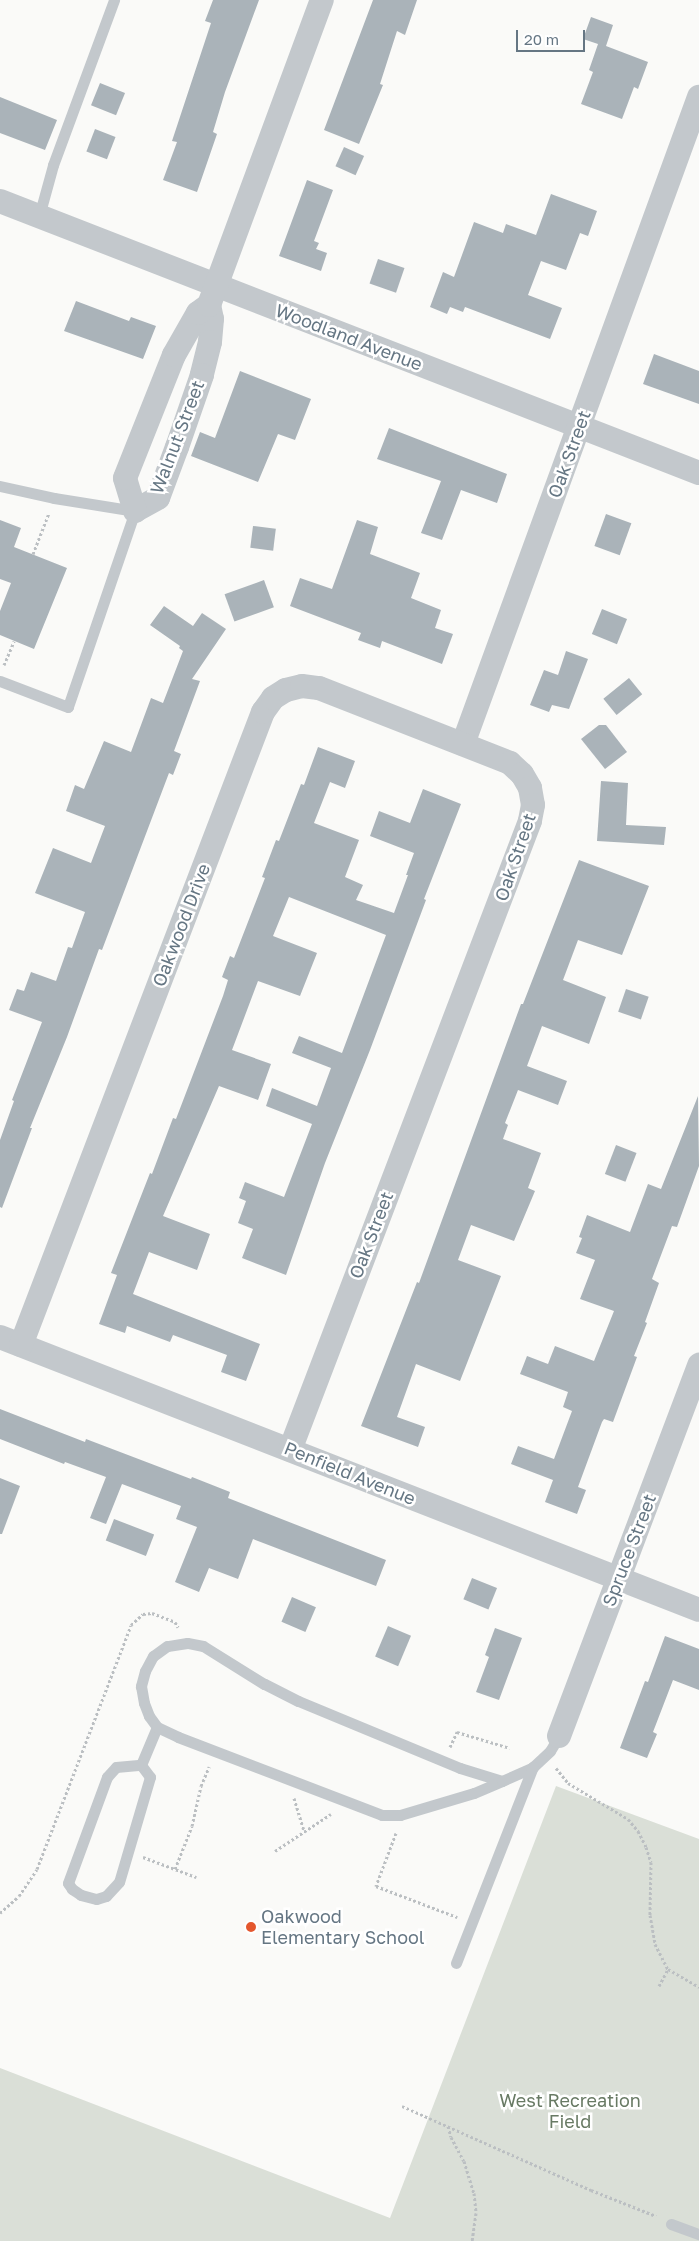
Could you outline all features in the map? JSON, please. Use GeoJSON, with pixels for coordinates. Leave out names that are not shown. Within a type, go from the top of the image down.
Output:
{"type":"FeatureCollection","features":[{"type":"Feature","properties":{"kind":"street","name":"Walnut Street"},"geometry":{"type":"LineString","coordinates":[[213,295],[190,325],[174,355],[125,478],[135,511],[158,498],[202,375],[210,342],[213,295],[322,0]]}},
{"type":"Feature","properties":{"kind":"street","name":"Oak Street"},"geometry":{"type":"LineString","coordinates":[[290,1450],[530,821],[533,805],[532,796],[522,774],[510,763],[463,744],[699,97]]}},
{"type":"Feature","properties":{"kind":"street","name":"Woodland Avenue"},"geometry":{"type":"LineString","coordinates":[[0,201],[39,216],[213,295],[579,427],[699,473]]}},
{"type":"Feature","properties":{"kind":"street","name":"Oakwood Drive"},"geometry":{"type":"LineString","coordinates":[[10,1341],[259,721],[273,698],[286,690],[302,686],[319,688],[463,744]]}},
{"type":"Feature","properties":{"kind":"street","name":"Penfield Avenue"},"geometry":{"type":"LineString","coordinates":[[10,1341],[699,1610]]}},
{"type":"Feature","properties":{"kind":"street","name":"Spruce Street"},"geometry":{"type":"LineString","coordinates":[[559,1736],[699,1365]]}},
{"type":"Feature","properties":{"kind":"lane"},"geometry":{"type":"LineString","coordinates":[[39,216],[53,165],[114,0]]}},
{"type":"Feature","properties":{"kind":"lane"},"geometry":{"type":"LineString","coordinates":[[0,486],[54,498],[135,511],[68,707],[0,681]]}},
{"type":"Feature","properties":{"kind":"lane"},"geometry":{"type":"LineString","coordinates":[[502,1781],[460,1768],[298,1701],[264,1684],[203,1646],[187,1643],[167,1646],[153,1656],[145,1671],[142,1686],[144,1703],[149,1716],[157,1727],[178,1737],[382,1815],[400,1815],[474,1793],[502,1781],[533,1767],[550,1751],[559,1736]]}},
{"type":"Feature","properties":{"kind":"lane"},"geometry":{"type":"LineString","coordinates":[[141,1765],[157,1727]]}},
{"type":"Feature","properties":{"kind":"lane"},"geometry":{"type":"LineString","coordinates":[[141,1765],[150,1777],[119,1882],[106,1896],[96,1899],[81,1895],[72,1889],[68,1883],[108,1777],[116,1766],[141,1765]]}},
{"type":"Feature","properties":{"kind":"lane"},"geometry":{"type":"LineString","coordinates":[[456,1963],[533,1767]]}},
{"type":"Feature","properties":{"kind":"lane"},"geometry":{"type":"LineString","coordinates":[[671,2224],[699,2234]]}},
{"type":"Feature","properties":{"kind":"path"},"geometry":{"type":"LineString","coordinates":[[33,554],[51,508]]}},
{"type":"Feature","properties":{"kind":"path"},"geometry":{"type":"LineString","coordinates":[[3,666],[14,641]]}},
{"type":"Feature","properties":{"kind":"path"},"geometry":{"type":"LineString","coordinates":[[0,1913],[19,1896],[37,1869],[131,1624],[143,1614],[152,1613],[176,1622]]}},
{"type":"Feature","properties":{"kind":"path"},"geometry":{"type":"LineString","coordinates":[[462,1733],[510,1748]]}},
{"type":"Feature","properties":{"kind":"path"},"geometry":{"type":"LineString","coordinates":[[555,1766],[568,1783],[628,1819],[638,1830],[646,1846],[650,1862],[651,1932],[668,1969],[699,1987]]}},
{"type":"Feature","properties":{"kind":"path"},"geometry":{"type":"LineString","coordinates":[[291,1791],[304,1831]]}},
{"type":"Feature","properties":{"kind":"path"},"geometry":{"type":"LineString","coordinates":[[274,1851],[333,1813]]}},
{"type":"Feature","properties":{"kind":"path"},"geometry":{"type":"LineString","coordinates":[[396,1832],[376,1886],[453,1915]]}},
{"type":"Feature","properties":{"kind":"path"},"geometry":{"type":"LineString","coordinates":[[160,1863],[196,1877]]}},
{"type":"Feature","properties":{"kind":"path"},"geometry":{"type":"LineString","coordinates":[[659,1986],[668,1969]]}},
{"type":"Feature","properties":{"kind":"path"},"geometry":{"type":"LineString","coordinates":[[402,2106],[591,2190],[648,2212]]}},
{"type":"Feature","properties":{"kind":"path"},"geometry":{"type":"LineString","coordinates":[[448,2126],[451,2137],[464,2161],[474,2193],[476,2213],[472,2241]]}},
{"type":"Feature","properties":{"kind":"green space","name":"West Recreation Field"},"geometry":{"type":"Polygon","coordinates":[[[556,1786],[699,1839],[699,2241],[0,2241],[0,2068],[390,2218],[556,1786]]]}},
{"type":"Feature","properties":{"kind":"building"},"geometry":{"type":"Polygon","coordinates":[[[213,0],[259,0],[225,92],[213,132],[217,134],[197,192],[163,180],[177,142],[172,141],[211,23],[205,21],[213,0]]]}},
{"type":"Feature","properties":{"kind":"building"},"geometry":{"type":"Polygon","coordinates":[[[373,0],[417,0],[405,35],[397,31],[380,84],[383,85],[359,144],[324,130],[373,0]]]}},
{"type":"Feature","properties":{"kind":"building"},"geometry":{"type":"Polygon","coordinates":[[[591,17],[613,25],[606,46],[648,62],[638,89],[634,87],[622,119],[581,104],[593,72],[589,70],[598,44],[583,39],[591,17]]]}},
{"type":"Feature","properties":{"kind":"building"},"geometry":{"type":"Polygon","coordinates":[[[100,83],[125,93],[116,115],[91,105],[100,83]]]}},
{"type":"Feature","properties":{"kind":"building"},"geometry":{"type":"Polygon","coordinates":[[[0,97],[57,120],[45,150],[0,133],[0,97]]]}},
{"type":"Feature","properties":{"kind":"building"},"geometry":{"type":"Polygon","coordinates":[[[95,129],[116,137],[107,159],[86,151],[95,129]]]}},
{"type":"Feature","properties":{"kind":"building"},"geometry":{"type":"Polygon","coordinates":[[[344,147],[364,156],[356,175],[335,166],[344,147]]]}},
{"type":"Feature","properties":{"kind":"building"},"geometry":{"type":"Polygon","coordinates":[[[307,180],[333,190],[314,241],[319,243],[316,249],[327,253],[321,271],[279,256],[307,180]]]}},
{"type":"Feature","properties":{"kind":"building"},"geometry":{"type":"Polygon","coordinates":[[[551,194],[597,211],[588,236],[580,233],[566,270],[541,261],[528,295],[562,308],[550,339],[465,307],[463,312],[450,307],[447,314],[430,307],[443,272],[454,277],[474,222],[503,233],[506,224],[536,235],[551,194]]]}},
{"type":"Feature","properties":{"kind":"building"},"geometry":{"type":"Polygon","coordinates":[[[378,259],[404,268],[396,293],[370,284],[378,259]]]}},
{"type":"Feature","properties":{"kind":"building"},"geometry":{"type":"Polygon","coordinates":[[[76,301],[129,321],[131,317],[156,326],[143,359],[64,331],[76,301]]]}},
{"type":"Feature","properties":{"kind":"building"},"geometry":{"type":"Polygon","coordinates":[[[654,354],[699,371],[699,404],[643,384],[654,354]]]}},
{"type":"Feature","properties":{"kind":"building"},"geometry":{"type":"Polygon","coordinates":[[[240,371],[311,399],[295,440],[278,434],[258,482],[191,456],[200,432],[215,438],[240,371]]]}},
{"type":"Feature","properties":{"kind":"building"},"geometry":{"type":"Polygon","coordinates":[[[389,428],[507,474],[497,503],[461,490],[442,540],[421,533],[441,481],[377,459],[389,428]]]}},
{"type":"Feature","properties":{"kind":"building"},"geometry":{"type":"Polygon","coordinates":[[[606,514],[631,523],[620,555],[594,546],[606,514]]]}},
{"type":"Feature","properties":{"kind":"building"},"geometry":{"type":"Polygon","coordinates":[[[0,520],[21,528],[14,547],[67,568],[34,649],[0,635],[0,611],[11,583],[0,579],[0,520]]]}},
{"type":"Feature","properties":{"kind":"building"},"geometry":{"type":"Polygon","coordinates":[[[357,520],[378,527],[370,554],[420,573],[411,598],[441,610],[435,628],[453,634],[442,664],[382,641],[380,648],[358,640],[361,633],[290,606],[300,578],[332,589],[357,520]]]}},
{"type":"Feature","properties":{"kind":"building"},"geometry":{"type":"Polygon","coordinates":[[[253,526],[276,529],[273,551],[250,548],[253,526]]]}},
{"type":"Feature","properties":{"kind":"building"},"geometry":{"type":"Polygon","coordinates":[[[264,580],[274,607],[234,622],[225,594],[264,580]]]}},
{"type":"Feature","properties":{"kind":"building"},"geometry":{"type":"Polygon","coordinates":[[[164,606],[193,626],[202,613],[226,629],[192,679],[200,681],[174,751],[181,754],[173,775],[169,773],[102,950],[99,949],[67,1037],[30,1128],[32,1128],[2,1208],[0,1207],[0,1140],[14,1101],[12,1100],[42,1022],[9,1010],[17,989],[24,991],[31,972],[56,981],[68,947],[72,948],[85,912],[35,893],[53,848],[91,863],[105,826],[66,811],[75,785],[84,789],[104,741],[131,752],[151,698],[163,703],[183,651],[179,648],[180,646],[150,625],[164,606]]]}},
{"type":"Feature","properties":{"kind":"building"},"geometry":{"type":"Polygon","coordinates":[[[602,609],[627,619],[617,644],[592,634],[602,609]]]}},
{"type":"Feature","properties":{"kind":"building"},"geometry":{"type":"Polygon","coordinates":[[[566,651],[588,659],[569,709],[552,705],[549,712],[530,705],[544,670],[558,675],[566,651]]]}},
{"type":"Feature","properties":{"kind":"building"},"geometry":{"type":"Polygon","coordinates":[[[629,678],[642,694],[617,715],[603,699],[629,678]]]}},
{"type":"Feature","properties":{"kind":"building"},"geometry":{"type":"Polygon","coordinates":[[[599,725],[606,725],[627,752],[605,769],[581,739],[599,725]]]}},
{"type":"Feature","properties":{"kind":"building"},"geometry":{"type":"Polygon","coordinates":[[[318,747],[355,761],[345,788],[330,782],[314,823],[359,840],[345,877],[363,885],[356,900],[394,913],[414,853],[370,836],[379,811],[410,823],[423,789],[461,804],[424,899],[426,900],[370,1050],[325,1163],[286,1275],[242,1258],[253,1229],[238,1223],[246,1201],[239,1198],[245,1182],[284,1197],[312,1124],[266,1106],[272,1088],[317,1106],[331,1068],[292,1053],[299,1036],[342,1053],[386,935],[289,897],[273,936],[317,953],[300,996],[258,981],[232,1050],[271,1064],[258,1100],[219,1086],[163,1216],[210,1234],[197,1270],[149,1252],[133,1294],[260,1344],[246,1381],[221,1372],[227,1355],[173,1335],[170,1342],[127,1326],[125,1333],[99,1324],[117,1275],[111,1273],[173,1118],[176,1119],[223,996],[228,980],[222,977],[230,956],[234,958],[265,878],[262,877],[276,840],[279,841],[301,784],[304,785],[318,747]]]}},
{"type":"Feature","properties":{"kind":"building"},"geometry":{"type":"Polygon","coordinates":[[[601,781],[628,783],[626,825],[666,827],[664,845],[597,841],[601,781]]]}},
{"type":"Feature","properties":{"kind":"building"},"geometry":{"type":"Polygon","coordinates":[[[579,860],[649,886],[622,955],[578,940],[563,980],[606,997],[589,1044],[542,1026],[527,1066],[567,1081],[558,1105],[518,1090],[505,1123],[508,1125],[503,1139],[541,1153],[528,1188],[535,1191],[514,1241],[471,1225],[458,1260],[501,1276],[460,1381],[416,1364],[397,1417],[425,1427],[418,1447],[361,1426],[417,1282],[419,1283],[521,1004],[523,1004],[579,860]]]}},
{"type":"Feature","properties":{"kind":"building"},"geometry":{"type":"Polygon","coordinates":[[[626,989],[649,997],[641,1020],[618,1012],[626,989]]]}},
{"type":"Feature","properties":{"kind":"building"},"geometry":{"type":"Polygon","coordinates":[[[698,1096],[699,1166],[677,1227],[672,1226],[652,1279],[659,1283],[645,1322],[647,1323],[634,1356],[637,1357],[613,1422],[604,1419],[602,1422],[578,1487],[586,1490],[577,1514],[545,1502],[553,1480],[511,1464],[518,1446],[554,1459],[572,1411],[563,1407],[568,1392],[520,1374],[527,1356],[548,1364],[555,1346],[594,1361],[614,1311],[580,1299],[595,1260],[576,1253],[582,1238],[579,1237],[587,1215],[630,1232],[648,1184],[661,1189],[698,1096]]]}},
{"type":"Feature","properties":{"kind":"building"},"geometry":{"type":"Polygon","coordinates":[[[616,1145],[637,1153],[625,1182],[605,1174],[616,1145]]]}},
{"type":"Feature","properties":{"kind":"building"},"geometry":{"type":"Polygon","coordinates":[[[0,1409],[85,1442],[86,1439],[191,1479],[192,1477],[230,1492],[228,1498],[386,1560],[376,1586],[253,1539],[238,1579],[209,1568],[199,1592],[175,1582],[197,1527],[176,1519],[181,1506],[122,1484],[106,1524],[90,1518],[106,1477],[65,1462],[64,1464],[0,1439],[0,1409]]]}},
{"type":"Feature","properties":{"kind":"building"},"geometry":{"type":"Polygon","coordinates":[[[0,1478],[20,1486],[2,1534],[0,1534],[0,1478]]]}},
{"type":"Feature","properties":{"kind":"building"},"geometry":{"type":"Polygon","coordinates":[[[114,1519],[154,1534],[146,1556],[106,1540],[114,1519]]]}},
{"type":"Feature","properties":{"kind":"building"},"geometry":{"type":"Polygon","coordinates":[[[472,1578],[497,1588],[488,1609],[463,1599],[472,1578]]]}},
{"type":"Feature","properties":{"kind":"building"},"geometry":{"type":"Polygon","coordinates":[[[292,1597],[316,1607],[305,1632],[281,1622],[292,1597]]]}},
{"type":"Feature","properties":{"kind":"building"},"geometry":{"type":"Polygon","coordinates":[[[388,1626],[411,1636],[398,1666],[375,1656],[388,1626]]]}},
{"type":"Feature","properties":{"kind":"building"},"geometry":{"type":"Polygon","coordinates":[[[495,1628],[522,1638],[499,1700],[476,1692],[489,1657],[485,1655],[495,1628]]]}},
{"type":"Feature","properties":{"kind":"building"},"geometry":{"type":"Polygon","coordinates":[[[665,1636],[699,1649],[699,1690],[673,1680],[653,1732],[657,1734],[647,1758],[620,1748],[645,1681],[648,1682],[665,1636]]]}},
{"type":"Feature","properties":{"kind":"place","name":"Oakwood Elementary School"},"geometry":{"type":"Point","coordinates":[251,1927]}}]}
